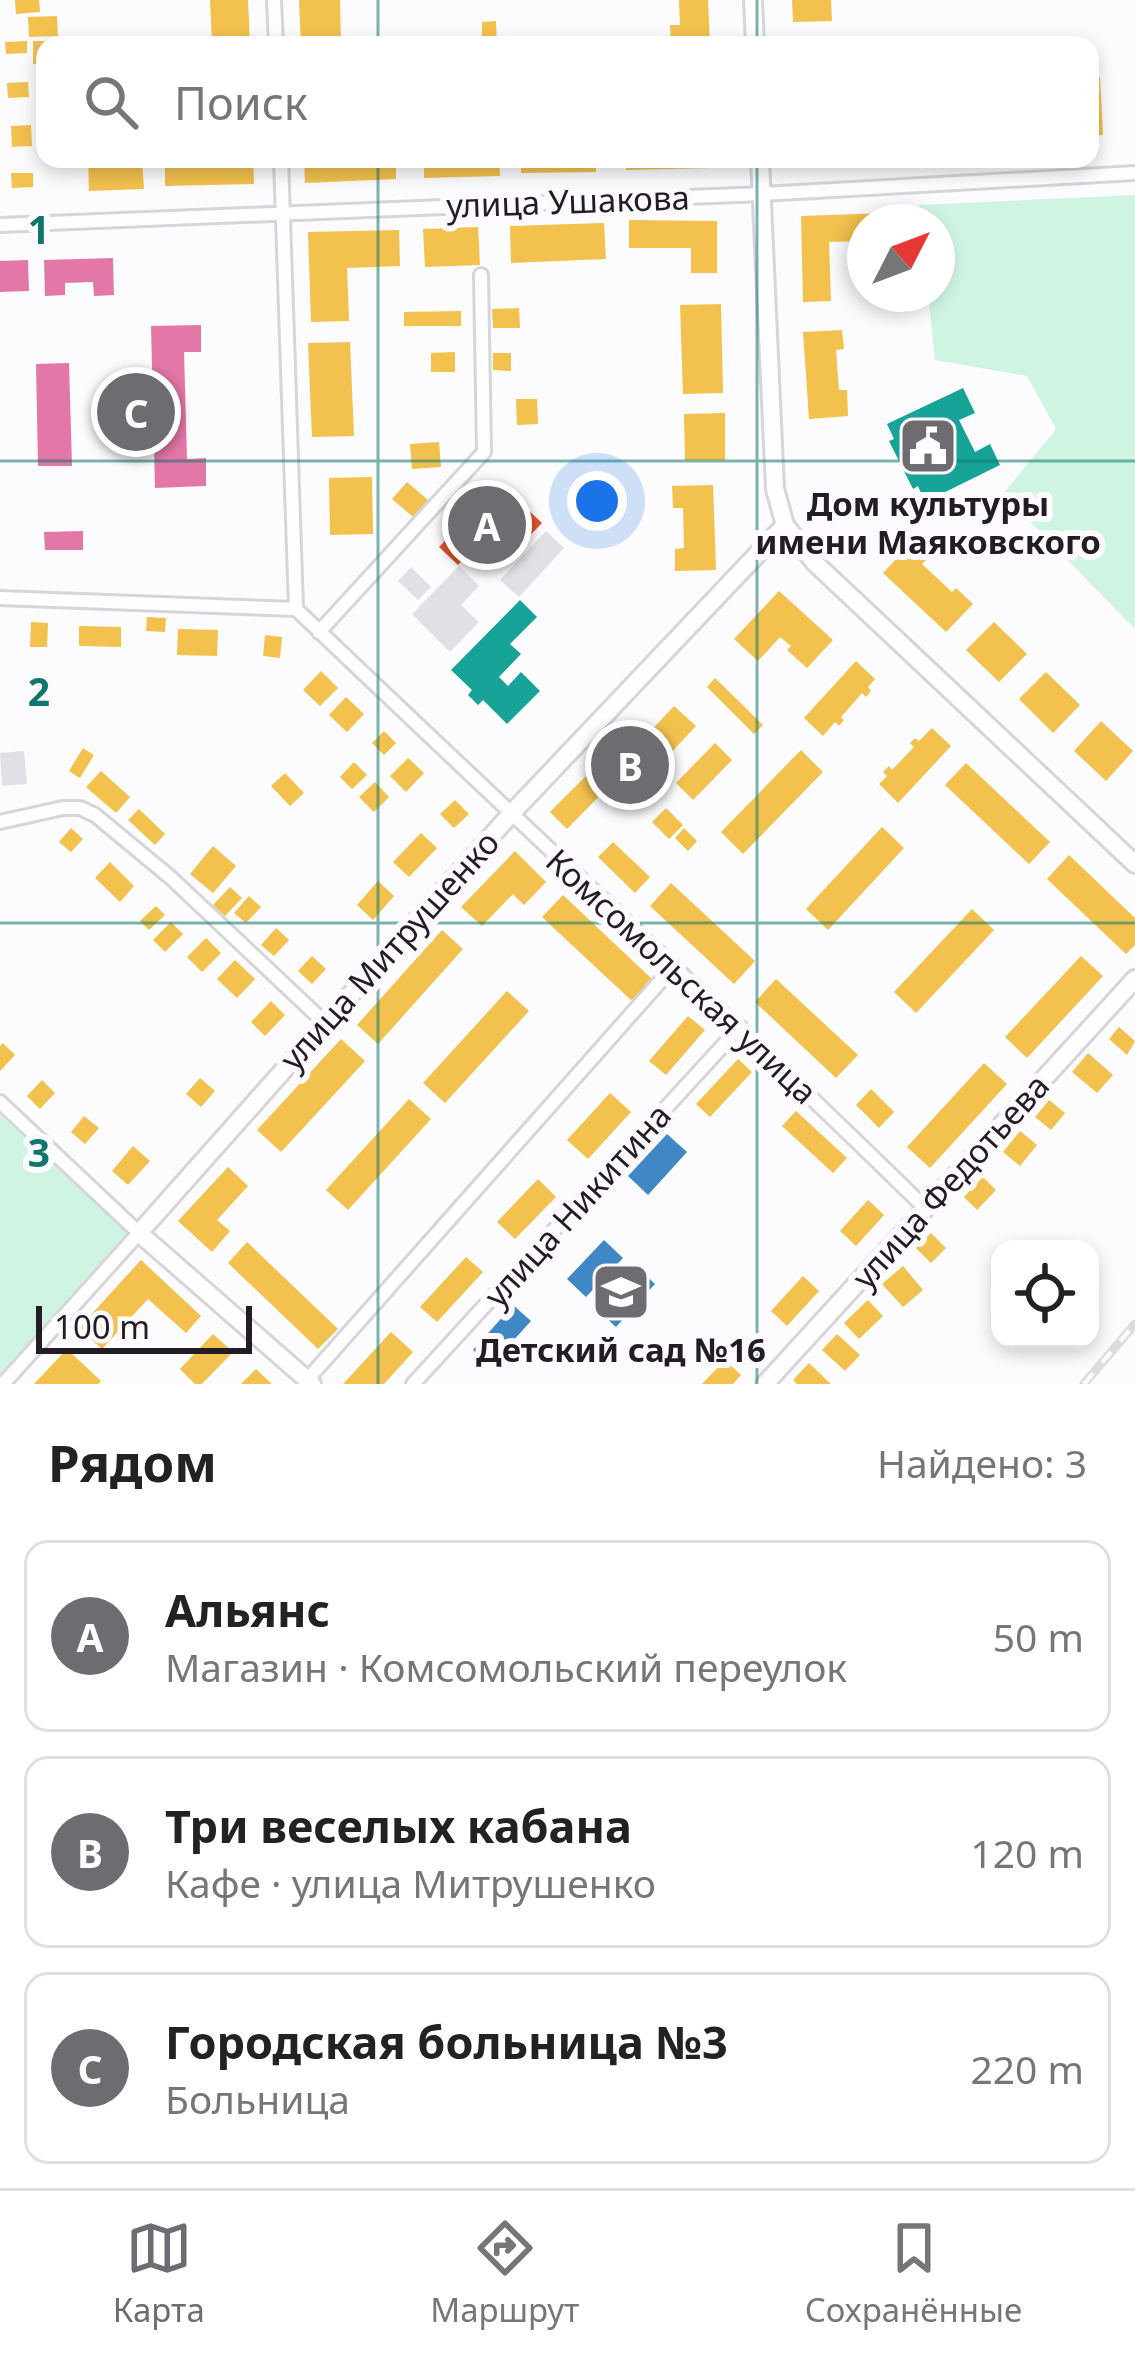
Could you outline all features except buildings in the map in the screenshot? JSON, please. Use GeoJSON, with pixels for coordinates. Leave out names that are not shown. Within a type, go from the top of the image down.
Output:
{"type":"FeatureCollection","features":[{"type":"Feature","properties":{"kind":"main road"},"geometry":{"type":"LineString","coordinates":[[754,0],[755,36]]}},
{"type":"Feature","properties":{"kind":"main road"},"geometry":{"type":"LineString","coordinates":[[761,168],[770,455],[784,525],[815,563],[1135,864]]}},
{"type":"Feature","properties":{"kind":"main road","name":"улица Митрушенко"},"geometry":{"type":"LineString","coordinates":[[139,1233],[510,815],[784,525]]}},
{"type":"Feature","properties":{"kind":"main road","name":"улица Федотьева"},"geometry":{"type":"LineString","coordinates":[[765,1384],[1135,979]]}},
{"type":"Feature","properties":{"kind":"main road"},"geometry":{"type":"LineString","coordinates":[[139,1233],[310,1382]]}},
{"type":"Feature","properties":{"kind":"street"},"geometry":{"type":"LineString","coordinates":[[274,0],[276,36]]}},
{"type":"Feature","properties":{"kind":"street"},"geometry":{"type":"LineString","coordinates":[[0,598],[296,609],[282,168]]}},
{"type":"Feature","properties":{"kind":"street","name":"улица Ушакова"},"geometry":{"type":"LineString","coordinates":[[0,225],[762,194],[1135,173]]}},
{"type":"Feature","properties":{"kind":"street"},"geometry":{"type":"LineString","coordinates":[[319,632],[484,452],[481,275]]}},
{"type":"Feature","properties":{"kind":"street","name":"Комсомольская улица"},"geometry":{"type":"LineString","coordinates":[[296,609],[925,1208]]}},
{"type":"Feature","properties":{"kind":"street"},"geometry":{"type":"LineString","coordinates":[[0,822],[63,808],[80,808],[95,815],[170,877],[324,1022]]}},
{"type":"Feature","properties":{"kind":"street"},"geometry":{"type":"LineString","coordinates":[[310,1382],[673,967]]}},
{"type":"Feature","properties":{"kind":"street","name":"улица Никитина"},"geometry":{"type":"LineString","coordinates":[[413,1384],[740,1027]]}},
{"type":"Feature","properties":{"kind":"street"},"geometry":{"type":"LineString","coordinates":[[0,1102],[139,1233]]}},
{"type":"Feature","properties":{"kind":"street","name":"улица Митрушенко"},"geometry":{"type":"LineString","coordinates":[[3,1384],[139,1233]]}},
{"type":"Feature","properties":{"kind":"green space"},"geometry":{"type":"Polygon","coordinates":[[[1135,195],[1135,629],[1003,494],[1056,429],[1027,376],[935,360],[930,312],[955,312],[955,204],[941,204],[1135,195]]]}},
{"type":"Feature","properties":{"kind":"green space"},"geometry":{"type":"Polygon","coordinates":[[[0,1115],[129,1231],[2,1384],[0,1384],[0,1115]]]}},
{"type":"Feature","properties":{"kind":"railway"},"geometry":{"type":"LineString","coordinates":[[1084,1384],[1135,1324]]}},
{"type":"Feature","properties":{"kind":"place","name":"Городская больница №3"},"geometry":{"type":"Point","coordinates":[136,412]}},
{"type":"Feature","properties":{"kind":"place","name":"Дом культуры имени Маяковского"},"geometry":{"type":"Point","coordinates":[928,446]}},
{"type":"Feature","properties":{"kind":"place","name":"Альянс"},"geometry":{"type":"Point","coordinates":[487,525]}},
{"type":"Feature","properties":{"kind":"place","name":"Три веселых кабана"},"geometry":{"type":"Point","coordinates":[630,765]}},
{"type":"Feature","properties":{"kind":"place","name":"Детский сад №16"},"geometry":{"type":"Point","coordinates":[621,1292]}}]}
